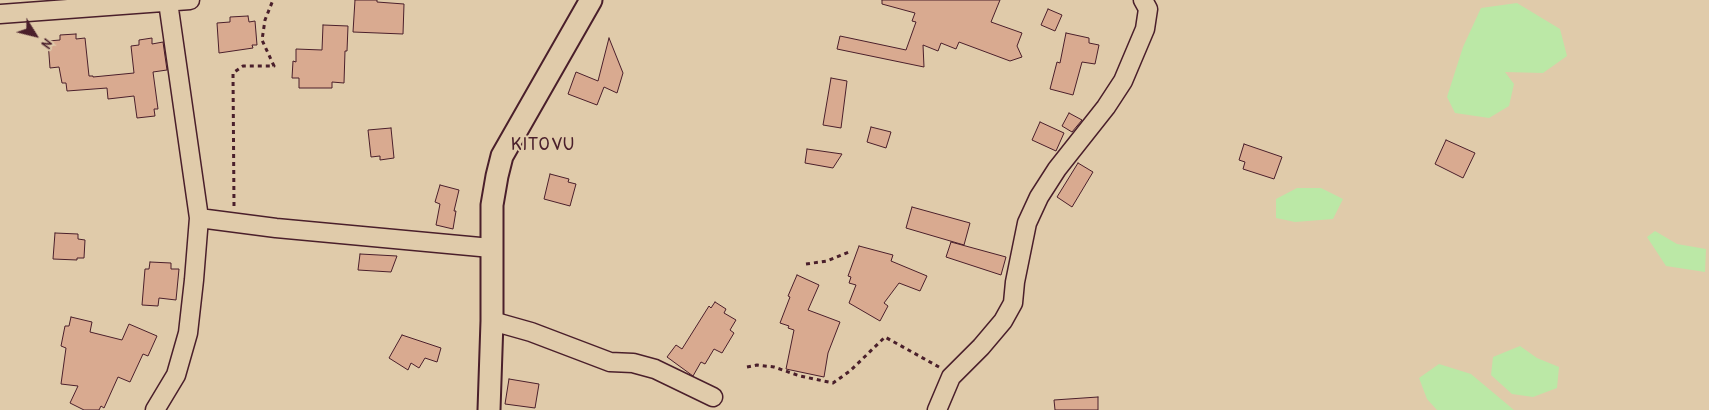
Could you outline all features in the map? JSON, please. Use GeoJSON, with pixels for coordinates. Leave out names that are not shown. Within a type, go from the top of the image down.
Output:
{"type":"FeatureCollection","features":[{"type":"Feature","properties":{"kind":"street"},"geometry":{"type":"LineString","coordinates":[[0,14],[190,0]]}},
{"type":"Feature","properties":{"kind":"street"},"geometry":{"type":"LineString","coordinates":[[489,410],[492,321],[492,205],[497,176],[502,156],[591,0]]}},
{"type":"Feature","properties":{"kind":"street"},"geometry":{"type":"LineString","coordinates":[[937,410],[951,377],[1004,321],[1013,303],[1015,282],[1027,223],[1039,197],[1056,169],[1106,107],[1123,81],[1145,29],[1148,9],[1144,0]]}},
{"type":"Feature","properties":{"kind":"street"},"geometry":{"type":"LineString","coordinates":[[154,410],[176,375],[188,333],[199,218],[168,2]]}},
{"type":"Feature","properties":{"kind":"street"},"geometry":{"type":"LineString","coordinates":[[199,218],[349,236],[491,248]]}},
{"type":"Feature","properties":{"kind":"street"},"geometry":{"type":"LineString","coordinates":[[492,321],[531,332],[610,362],[633,363],[655,369],[713,397]]}},
{"type":"Feature","properties":{"kind":"path"},"geometry":{"type":"LineString","coordinates":[[240,224],[234,206],[233,73],[243,66],[274,66],[262,40],[265,20],[273,0]]}},
{"type":"Feature","properties":{"kind":"path"},"geometry":{"type":"LineString","coordinates":[[806,264],[827,261],[850,252]]}},
{"type":"Feature","properties":{"kind":"path"},"geometry":{"type":"LineString","coordinates":[[747,367],[757,364],[833,383],[885,338],[934,364],[951,377]]}},
{"type":"Feature","properties":{"kind":"green space"},"geometry":{"type":"Polygon","coordinates":[[[1517,3],[1560,29],[1567,56],[1543,73],[1505,72],[1514,84],[1509,106],[1489,118],[1455,113],[1447,97],[1463,47],[1481,8],[1517,3]]]}},
{"type":"Feature","properties":{"kind":"green space"},"geometry":{"type":"Polygon","coordinates":[[[1297,188],[1321,188],[1343,199],[1333,219],[1295,222],[1276,218],[1276,199],[1297,188]]]}},
{"type":"Feature","properties":{"kind":"green space"},"geometry":{"type":"Polygon","coordinates":[[[1655,231],[1677,244],[1706,249],[1705,272],[1666,266],[1647,237],[1655,231]]]}},
{"type":"Feature","properties":{"kind":"green space"},"geometry":{"type":"Polygon","coordinates":[[[1520,346],[1537,358],[1559,367],[1557,388],[1533,397],[1512,394],[1491,375],[1493,357],[1520,346]]]}},
{"type":"Feature","properties":{"kind":"green space"},"geometry":{"type":"Polygon","coordinates":[[[1439,364],[1471,374],[1514,410],[1437,410],[1427,399],[1419,378],[1439,364]]]}},
{"type":"Feature","properties":{"kind":"building"},"geometry":{"type":"Polygon","coordinates":[[[355,0],[377,0],[377,2],[404,4],[403,34],[353,32],[355,0]]]}},
{"type":"Feature","properties":{"kind":"building"},"geometry":{"type":"Polygon","coordinates":[[[882,0],[1000,0],[991,22],[1022,33],[1017,46],[1022,57],[1010,61],[959,42],[956,49],[941,43],[938,51],[923,45],[924,67],[837,49],[840,36],[906,50],[916,22],[912,21],[915,13],[882,4],[882,0]]]}},
{"type":"Feature","properties":{"kind":"building"},"geometry":{"type":"Polygon","coordinates":[[[1048,9],[1062,15],[1055,31],[1041,25],[1048,9]]]}},
{"type":"Feature","properties":{"kind":"building"},"geometry":{"type":"Polygon","coordinates":[[[248,16],[249,22],[255,21],[257,45],[252,45],[253,48],[219,53],[217,23],[230,22],[230,17],[248,16]]]}},
{"type":"Feature","properties":{"kind":"building"},"geometry":{"type":"Polygon","coordinates":[[[323,25],[348,26],[344,83],[332,82],[332,88],[299,88],[299,78],[292,78],[293,61],[296,62],[296,49],[322,50],[323,25]]]}},
{"type":"Feature","properties":{"kind":"building"},"geometry":{"type":"Polygon","coordinates":[[[1066,33],[1089,38],[1089,43],[1099,45],[1095,64],[1082,62],[1073,95],[1050,89],[1057,62],[1060,63],[1066,33]]]}},
{"type":"Feature","properties":{"kind":"building"},"geometry":{"type":"Polygon","coordinates":[[[76,34],[76,39],[85,38],[89,76],[93,77],[134,73],[131,46],[139,45],[139,40],[152,38],[152,44],[163,42],[167,70],[153,72],[158,109],[154,109],[155,116],[137,118],[134,96],[108,99],[107,88],[67,91],[66,83],[62,83],[59,67],[50,68],[48,41],[60,40],[60,35],[76,34]]]}},
{"type":"Feature","properties":{"kind":"building"},"geometry":{"type":"Polygon","coordinates":[[[609,38],[623,73],[617,93],[604,87],[597,105],[568,94],[576,72],[598,81],[609,38]]]}},
{"type":"Feature","properties":{"kind":"building"},"geometry":{"type":"Polygon","coordinates":[[[831,78],[847,81],[841,128],[823,125],[831,78]]]}},
{"type":"Feature","properties":{"kind":"building"},"geometry":{"type":"Polygon","coordinates":[[[1069,113],[1082,120],[1072,132],[1062,126],[1069,113]]]}},
{"type":"Feature","properties":{"kind":"building"},"geometry":{"type":"Polygon","coordinates":[[[1040,122],[1064,133],[1056,151],[1032,140],[1040,122]]]}},
{"type":"Feature","properties":{"kind":"building"},"geometry":{"type":"Polygon","coordinates":[[[871,127],[891,132],[886,148],[867,142],[871,127]]]}},
{"type":"Feature","properties":{"kind":"building"},"geometry":{"type":"Polygon","coordinates":[[[391,128],[394,158],[380,160],[380,156],[371,157],[368,130],[391,128]]]}},
{"type":"Feature","properties":{"kind":"building"},"geometry":{"type":"Polygon","coordinates":[[[1446,140],[1475,153],[1463,178],[1435,164],[1446,140]]]}},
{"type":"Feature","properties":{"kind":"building"},"geometry":{"type":"Polygon","coordinates":[[[1244,144],[1282,157],[1274,179],[1243,169],[1245,162],[1239,160],[1244,144]]]}},
{"type":"Feature","properties":{"kind":"building"},"geometry":{"type":"Polygon","coordinates":[[[807,149],[842,154],[833,168],[805,163],[807,149]]]}},
{"type":"Feature","properties":{"kind":"building"},"geometry":{"type":"Polygon","coordinates":[[[1078,163],[1093,172],[1072,207],[1057,197],[1078,163]]]}},
{"type":"Feature","properties":{"kind":"building"},"geometry":{"type":"Polygon","coordinates":[[[550,174],[569,179],[568,182],[576,184],[570,206],[544,199],[550,174]]]}},
{"type":"Feature","properties":{"kind":"building"},"geometry":{"type":"Polygon","coordinates":[[[440,185],[459,190],[454,211],[456,211],[453,229],[436,225],[440,204],[435,202],[440,185]]]}},
{"type":"Feature","properties":{"kind":"building"},"geometry":{"type":"Polygon","coordinates":[[[912,207],[970,223],[964,245],[906,228],[912,207]]]}},
{"type":"Feature","properties":{"kind":"building"},"geometry":{"type":"Polygon","coordinates":[[[55,233],[78,234],[78,239],[85,240],[84,258],[77,258],[77,260],[53,259],[55,233]]]}},
{"type":"Feature","properties":{"kind":"building"},"geometry":{"type":"Polygon","coordinates":[[[951,242],[1006,257],[1001,275],[946,257],[951,242]]]}},
{"type":"Feature","properties":{"kind":"building"},"geometry":{"type":"Polygon","coordinates":[[[859,246],[893,255],[891,261],[927,276],[920,291],[899,283],[884,303],[888,306],[880,321],[849,303],[856,285],[849,283],[851,277],[848,276],[859,246]]]}},
{"type":"Feature","properties":{"kind":"building"},"geometry":{"type":"Polygon","coordinates":[[[360,254],[397,256],[391,272],[358,270],[360,254]]]}},
{"type":"Feature","properties":{"kind":"building"},"geometry":{"type":"Polygon","coordinates":[[[150,262],[171,263],[171,269],[179,269],[176,300],[159,298],[158,306],[142,305],[145,269],[149,269],[150,262]]]}},
{"type":"Feature","properties":{"kind":"building"},"geometry":{"type":"Polygon","coordinates":[[[797,275],[819,285],[808,310],[840,322],[828,353],[824,377],[786,369],[794,330],[780,323],[797,275]]]}},
{"type":"Feature","properties":{"kind":"building"},"geometry":{"type":"Polygon","coordinates":[[[715,302],[726,309],[724,313],[736,320],[730,330],[734,333],[722,353],[714,349],[705,364],[701,362],[693,376],[667,357],[676,345],[682,349],[709,306],[711,308],[715,302]]]}},
{"type":"Feature","properties":{"kind":"building"},"geometry":{"type":"Polygon","coordinates":[[[71,317],[92,322],[90,332],[122,340],[129,324],[157,336],[148,356],[143,354],[130,382],[118,377],[104,408],[101,406],[99,410],[84,410],[70,403],[78,386],[61,384],[66,348],[61,346],[65,326],[69,326],[71,317]]]}},
{"type":"Feature","properties":{"kind":"building"},"geometry":{"type":"Polygon","coordinates":[[[402,335],[441,348],[437,362],[425,358],[419,368],[411,363],[408,370],[389,358],[402,335]]]}},
{"type":"Feature","properties":{"kind":"building"},"geometry":{"type":"Polygon","coordinates":[[[509,379],[539,384],[535,408],[505,404],[509,379]]]}},
{"type":"Feature","properties":{"kind":"building"},"geometry":{"type":"Polygon","coordinates":[[[1098,397],[1098,410],[1055,410],[1054,400],[1098,397]]]}},
{"type":"Feature","properties":{"kind":"district","name":"KITOVU"},"geometry":{"type":"Point","coordinates":[543,145]}}]}
